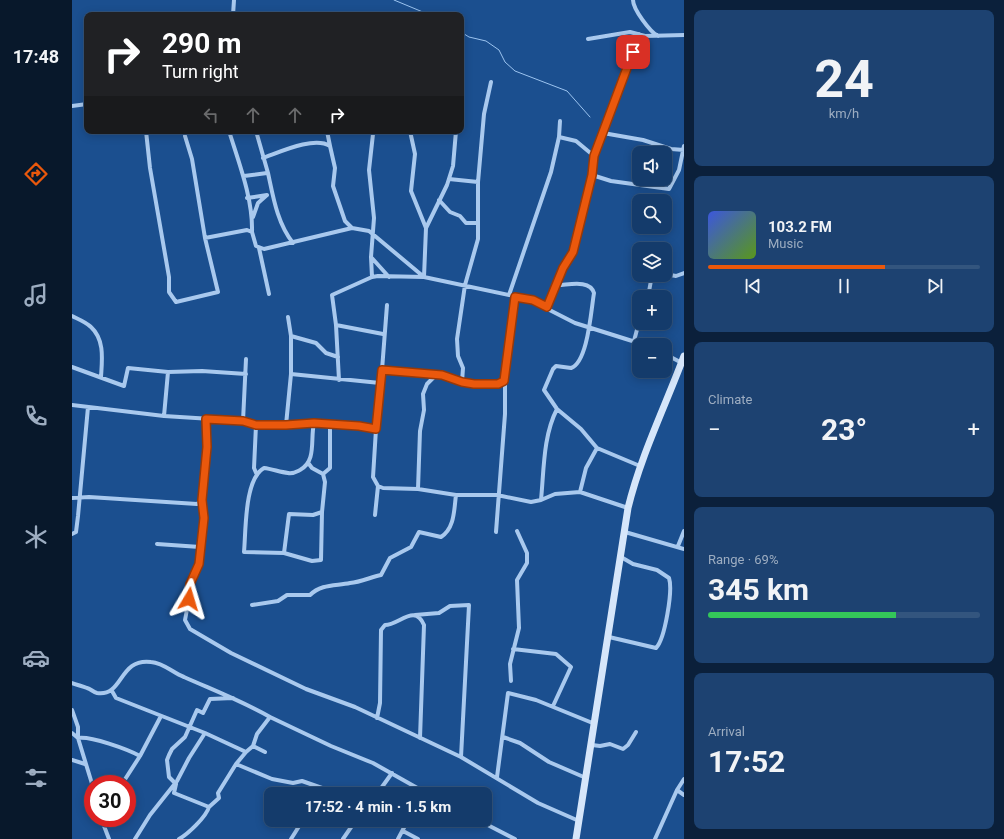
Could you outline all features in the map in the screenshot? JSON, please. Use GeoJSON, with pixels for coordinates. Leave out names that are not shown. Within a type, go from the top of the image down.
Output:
{"type":"FeatureCollection","features":[{"type":"Feature","properties":{"kind":"main road"},"geometry":{"type":"LineString","coordinates":[[576,839],[609,637],[628,508],[640,466],[683,360]]}},
{"type":"Feature","properties":{"kind":"street"},"geometry":{"type":"LineString","coordinates":[[233,12],[234,0]]}},
{"type":"Feature","properties":{"kind":"street"},"geometry":{"type":"LineString","coordinates":[[633,0],[633,4],[640,16],[649,26],[650,30],[658,36]]}},
{"type":"Feature","properties":{"kind":"street"},"geometry":{"type":"LineString","coordinates":[[588,39],[630,32],[658,36],[684,36]]}},
{"type":"Feature","properties":{"kind":"street"},"geometry":{"type":"LineString","coordinates":[[547,307],[558,284],[563,268],[573,252],[592,175],[594,156],[639,38],[639,34]]}},
{"type":"Feature","properties":{"kind":"street"},"geometry":{"type":"LineString","coordinates":[[462,382],[463,368],[458,356],[458,339],[465,285],[478,239],[478,182],[484,114],[491,82]]}},
{"type":"Feature","properties":{"kind":"street"},"geometry":{"type":"LineString","coordinates":[[72,106],[84,104]]}},
{"type":"Feature","properties":{"kind":"street"},"geometry":{"type":"LineString","coordinates":[[509,295],[551,172],[559,137],[560,121]]}},
{"type":"Feature","properties":{"kind":"street"},"geometry":{"type":"LineString","coordinates":[[592,175],[611,181],[668,189],[679,170],[684,149],[671,149],[643,140],[603,133]]}},
{"type":"Feature","properties":{"kind":"street"},"geometry":{"type":"LineString","coordinates":[[146,134],[150,168],[169,277],[169,292],[176,302],[218,292],[205,238],[192,159],[185,136]]}},
{"type":"Feature","properties":{"kind":"street"},"geometry":{"type":"LineString","coordinates":[[230,134],[244,176],[247,198],[252,217],[254,242],[259,248],[269,294]]}},
{"type":"Feature","properties":{"kind":"street"},"geometry":{"type":"LineString","coordinates":[[257,134],[268,173],[269,196],[288,237],[293,242]]}},
{"type":"Feature","properties":{"kind":"street"},"geometry":{"type":"LineString","coordinates":[[328,134],[335,168],[333,186],[345,221],[352,228]]}},
{"type":"Feature","properties":{"kind":"street"},"geometry":{"type":"LineString","coordinates":[[372,277],[371,257],[373,235],[371,230],[373,205],[369,170],[373,134]]}},
{"type":"Feature","properties":{"kind":"street"},"geometry":{"type":"LineString","coordinates":[[411,134],[415,154],[411,191],[426,228]]}},
{"type":"Feature","properties":{"kind":"street"},"geometry":{"type":"LineString","coordinates":[[424,277],[426,228],[449,179],[453,166],[456,134]]}},
{"type":"Feature","properties":{"kind":"street"},"geometry":{"type":"LineString","coordinates":[[559,137],[576,141],[594,156]]}},
{"type":"Feature","properties":{"kind":"street"},"geometry":{"type":"LineString","coordinates":[[263,158],[298,145],[325,143],[330,146]]}},
{"type":"Feature","properties":{"kind":"street"},"geometry":{"type":"LineString","coordinates":[[679,170],[684,170]]}},
{"type":"Feature","properties":{"kind":"street"},"geometry":{"type":"LineString","coordinates":[[244,176],[268,173]]}},
{"type":"Feature","properties":{"kind":"street"},"geometry":{"type":"LineString","coordinates":[[449,179],[478,182]]}},
{"type":"Feature","properties":{"kind":"street"},"geometry":{"type":"LineString","coordinates":[[247,198],[269,196]]}},
{"type":"Feature","properties":{"kind":"street"},"geometry":{"type":"LineString","coordinates":[[252,217],[258,203],[269,196]]}},
{"type":"Feature","properties":{"kind":"street"},"geometry":{"type":"LineString","coordinates":[[439,200],[450,212],[460,216],[466,223],[478,224]]}},
{"type":"Feature","properties":{"kind":"street"},"geometry":{"type":"LineString","coordinates":[[259,248],[264,249],[352,228],[371,230]]}},
{"type":"Feature","properties":{"kind":"street"},"geometry":{"type":"LineString","coordinates":[[205,238],[247,230],[252,232]]}},
{"type":"Feature","properties":{"kind":"street"},"geometry":{"type":"LineString","coordinates":[[373,235],[424,277]]}},
{"type":"Feature","properties":{"kind":"street"},"geometry":{"type":"LineString","coordinates":[[287,244],[288,237]]}},
{"type":"Feature","properties":{"kind":"street"},"geometry":{"type":"LineString","coordinates":[[371,257],[390,277]]}},
{"type":"Feature","properties":{"kind":"street"},"geometry":{"type":"LineString","coordinates":[[672,275],[684,274]]}},
{"type":"Feature","properties":{"kind":"street"},"geometry":{"type":"LineString","coordinates":[[339,380],[336,325],[332,296],[372,277],[424,277],[533,300],[575,323],[589,326],[632,340]]}},
{"type":"Feature","properties":{"kind":"street"},"geometry":{"type":"LineString","coordinates":[[558,284],[575,283],[594,290],[585,347],[577,364],[570,368],[556,366],[553,369],[545,388],[545,394],[557,409],[582,429],[596,448],[640,466]]}},
{"type":"Feature","properties":{"kind":"street"},"geometry":{"type":"LineString","coordinates":[[496,532],[499,507],[497,495],[505,414],[504,381],[515,297]]}},
{"type":"Feature","properties":{"kind":"street"},"geometry":{"type":"LineString","coordinates":[[375,516],[378,486],[373,477],[382,370],[383,334],[387,305]]}},
{"type":"Feature","properties":{"kind":"street"},"geometry":{"type":"LineString","coordinates":[[72,316],[91,326],[96,334],[102,349],[101,377]]}},
{"type":"Feature","properties":{"kind":"street"},"geometry":{"type":"LineString","coordinates":[[286,425],[291,336],[288,317]]}},
{"type":"Feature","properties":{"kind":"street"},"geometry":{"type":"LineString","coordinates":[[336,325],[383,334]]}},
{"type":"Feature","properties":{"kind":"street"},"geometry":{"type":"LineString","coordinates":[[291,336],[316,343],[326,353],[338,357]]}},
{"type":"Feature","properties":{"kind":"street"},"geometry":{"type":"LineString","coordinates":[[672,356],[683,360]]}},
{"type":"Feature","properties":{"kind":"street"},"geometry":{"type":"LineString","coordinates":[[243,421],[246,358]]}},
{"type":"Feature","properties":{"kind":"street"},"geometry":{"type":"LineString","coordinates":[[72,367],[124,386],[128,368],[168,372],[202,371],[246,374]]}},
{"type":"Feature","properties":{"kind":"street"},"geometry":{"type":"LineString","coordinates":[[382,370],[436,375],[462,382],[492,384],[504,381]]}},
{"type":"Feature","properties":{"kind":"street"},"geometry":{"type":"LineString","coordinates":[[164,416],[168,372]]}},
{"type":"Feature","properties":{"kind":"street"},"geometry":{"type":"LineString","coordinates":[[290,374],[380,383]]}},
{"type":"Feature","properties":{"kind":"street"},"geometry":{"type":"LineString","coordinates":[[418,489],[420,431],[424,410],[423,394],[427,384],[436,375]]}},
{"type":"Feature","properties":{"kind":"street"},"geometry":{"type":"LineString","coordinates":[[72,405],[164,416],[243,421],[256,425],[314,423],[359,426],[376,429]]}},
{"type":"Feature","properties":{"kind":"street"},"geometry":{"type":"LineString","coordinates":[[72,534],[76,532],[88,407]]}},
{"type":"Feature","properties":{"kind":"street"},"geometry":{"type":"LineString","coordinates":[[541,500],[547,434],[550,422],[557,409]]}},
{"type":"Feature","properties":{"kind":"street"},"geometry":{"type":"LineString","coordinates":[[206,419],[207,447],[202,500],[204,518],[199,564],[190,584],[189,599],[184,620],[190,629],[230,652],[306,689],[355,706],[460,757],[497,777],[538,803],[579,821]]}},
{"type":"Feature","properties":{"kind":"street"},"geometry":{"type":"LineString","coordinates":[[309,464],[312,468],[323,474],[325,482],[322,512],[321,560],[312,561],[284,554],[244,552],[250,490],[257,475],[264,468],[294,473],[309,464],[313,442],[314,423]]}},
{"type":"Feature","properties":{"kind":"street"},"geometry":{"type":"LineString","coordinates":[[323,474],[330,468],[330,424]]}},
{"type":"Feature","properties":{"kind":"street"},"geometry":{"type":"LineString","coordinates":[[256,425],[254,468],[257,475]]}},
{"type":"Feature","properties":{"kind":"street"},"geometry":{"type":"LineString","coordinates":[[580,492],[586,468],[596,448]]}},
{"type":"Feature","properties":{"kind":"street"},"geometry":{"type":"LineString","coordinates":[[378,486],[394,489],[418,489],[456,495],[497,495],[521,501],[541,500],[555,494],[580,492],[628,508]]}},
{"type":"Feature","properties":{"kind":"street"},"geometry":{"type":"LineString","coordinates":[[252,605],[278,601],[287,595],[310,596],[318,588],[323,586],[351,583],[380,575],[390,558],[411,547],[419,532],[441,537],[449,532],[456,495]]}},
{"type":"Feature","properties":{"kind":"street"},"geometry":{"type":"LineString","coordinates":[[72,498],[79,497],[196,504],[202,500]]}},
{"type":"Feature","properties":{"kind":"street"},"geometry":{"type":"LineString","coordinates":[[284,554],[289,514],[313,515],[322,512]]}},
{"type":"Feature","properties":{"kind":"street"},"geometry":{"type":"LineString","coordinates":[[511,681],[510,664],[519,628],[517,580],[527,562],[527,553],[517,531]]}},
{"type":"Feature","properties":{"kind":"street"},"geometry":{"type":"LineString","coordinates":[[678,546],[684,531]]}},
{"type":"Feature","properties":{"kind":"street"},"geometry":{"type":"LineString","coordinates":[[625,532],[678,546],[684,549]]}},
{"type":"Feature","properties":{"kind":"street"},"geometry":{"type":"LineString","coordinates":[[157,544],[200,547]]}},
{"type":"Feature","properties":{"kind":"street"},"geometry":{"type":"LineString","coordinates":[[609,637],[656,648],[665,631],[666,612],[669,606],[671,586],[669,578],[658,570],[633,564],[621,557]]}},
{"type":"Feature","properties":{"kind":"street"},"geometry":{"type":"LineString","coordinates":[[377,718],[380,703],[381,630],[385,625],[391,624],[410,615],[415,616],[439,613],[450,606],[470,605],[460,757]]}},
{"type":"Feature","properties":{"kind":"street"},"geometry":{"type":"LineString","coordinates":[[415,616],[419,618],[424,625],[420,738]]}},
{"type":"Feature","properties":{"kind":"street"},"geometry":{"type":"LineString","coordinates":[[513,649],[556,654],[571,667],[553,706]]}},
{"type":"Feature","properties":{"kind":"street"},"geometry":{"type":"LineString","coordinates":[[72,684],[98,693],[112,691],[125,671],[135,663],[151,662],[169,668],[182,677],[234,698],[300,732],[373,763],[415,787]]}},
{"type":"Feature","properties":{"kind":"street"},"geometry":{"type":"LineString","coordinates":[[112,691],[116,698],[189,728],[205,733],[246,752]]}},
{"type":"Feature","properties":{"kind":"street"},"geometry":{"type":"LineString","coordinates":[[497,777],[508,693],[553,706],[595,724]]}},
{"type":"Feature","properties":{"kind":"street"},"geometry":{"type":"LineString","coordinates":[[176,784],[169,778],[167,760],[172,748],[185,737],[196,710],[203,713],[210,699],[234,698]]}},
{"type":"Feature","properties":{"kind":"street"},"geometry":{"type":"LineString","coordinates":[[72,710],[78,727],[78,738],[88,775]]}},
{"type":"Feature","properties":{"kind":"street"},"geometry":{"type":"LineString","coordinates":[[128,775],[140,756],[161,716]]}},
{"type":"Feature","properties":{"kind":"street"},"geometry":{"type":"LineString","coordinates":[[179,839],[189,833],[219,798],[218,793],[236,764],[253,746],[257,734],[270,717]]}},
{"type":"Feature","properties":{"kind":"street"},"geometry":{"type":"LineString","coordinates":[[592,745],[600,746],[610,744],[623,749],[636,732]]}},
{"type":"Feature","properties":{"kind":"street"},"geometry":{"type":"LineString","coordinates":[[72,733],[78,738],[91,738],[140,756]]}},
{"type":"Feature","properties":{"kind":"street"},"geometry":{"type":"LineString","coordinates":[[135,839],[150,815],[176,784],[189,758],[205,733]]}},
{"type":"Feature","properties":{"kind":"street"},"geometry":{"type":"LineString","coordinates":[[503,737],[520,743],[549,762],[586,778]]}},
{"type":"Feature","properties":{"kind":"street"},"geometry":{"type":"LineString","coordinates":[[253,746],[265,752]]}},
{"type":"Feature","properties":{"kind":"street"},"geometry":{"type":"LineString","coordinates":[[72,760],[84,764]]}},
{"type":"Feature","properties":{"kind":"street"},"geometry":{"type":"LineString","coordinates":[[236,764],[272,778],[293,783],[302,781],[319,787]]}},
{"type":"Feature","properties":{"kind":"street"},"geometry":{"type":"LineString","coordinates":[[382,787],[392,773]]}},
{"type":"Feature","properties":{"kind":"street"},"geometry":{"type":"LineString","coordinates":[[655,839],[677,790],[684,779]]}},
{"type":"Feature","properties":{"kind":"street"},"geometry":{"type":"LineString","coordinates":[[176,784],[174,793],[209,808]]}},
{"type":"Feature","properties":{"kind":"street"},"geometry":{"type":"LineString","coordinates":[[677,790],[684,795]]}},
{"type":"Feature","properties":{"kind":"street"},"geometry":{"type":"LineString","coordinates":[[104,827],[109,839]]}},
{"type":"Feature","properties":{"kind":"street"},"geometry":{"type":"LineString","coordinates":[[291,839],[299,827]]}},
{"type":"Feature","properties":{"kind":"street"},"geometry":{"type":"LineString","coordinates":[[343,839],[351,827]]}},
{"type":"Feature","properties":{"kind":"street"},"geometry":{"type":"LineString","coordinates":[[398,839],[405,827]]}},
{"type":"Feature","properties":{"kind":"street"},"geometry":{"type":"LineString","coordinates":[[492,827],[515,839]]}},
{"type":"Feature","properties":{"kind":"street"},"geometry":{"type":"LineString","coordinates":[[403,831],[418,839]]}},
{"type":"Feature","properties":{"kind":"waterway"},"geometry":{"type":"LineString","coordinates":[[394,0],[423,12]]}},
{"type":"Feature","properties":{"kind":"waterway"},"geometry":{"type":"LineString","coordinates":[[464,34],[469,37],[486,41],[499,50],[505,62],[515,71],[567,91],[590,117]]}},
{"type":"Feature","properties":{"kind":"route"},"geometry":{"type":"LineString","coordinates":[[189,599],[190,584],[199,564],[204,518],[202,500],[207,447],[206,419],[243,421],[256,425],[314,423],[359,426],[376,429],[382,370],[442,375],[462,382],[474,384],[498,384],[504,381],[515,297],[533,300],[547,307],[558,284],[563,268],[573,252],[592,175],[594,156],[633,52]]}}]}
